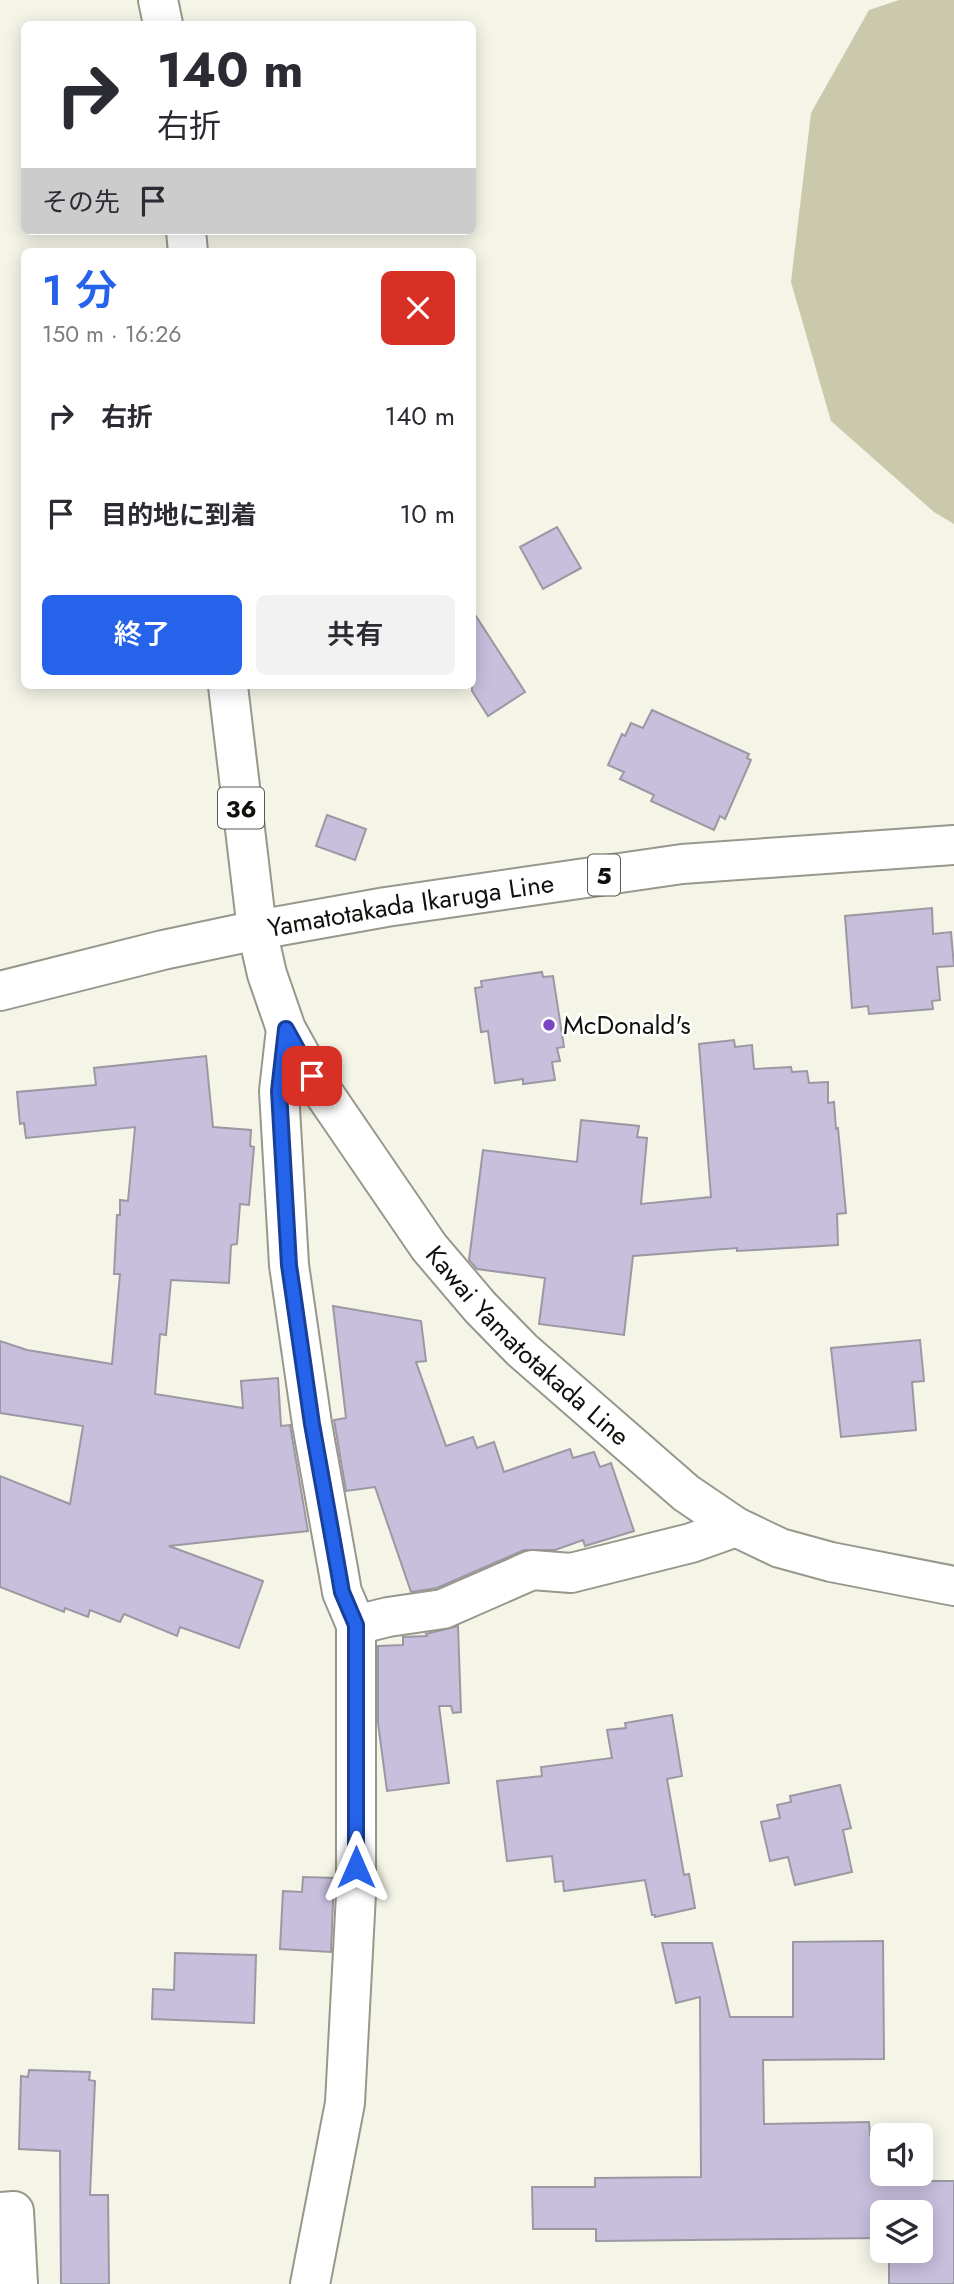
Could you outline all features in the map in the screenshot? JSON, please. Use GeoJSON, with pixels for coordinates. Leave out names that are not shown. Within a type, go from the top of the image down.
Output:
{"type":"FeatureCollection","features":[{"type":"Feature","properties":{"kind":"main road"},"geometry":{"type":"LineString","coordinates":[[158,0],[162,21]]}},
{"type":"Feature","properties":{"kind":"main road","name":"36"},"geometry":{"type":"LineString","coordinates":[[228,689],[257,930]]}},
{"type":"Feature","properties":{"kind":"main road","name":"Yamatotakada Ikaruga Line"},"geometry":{"type":"LineString","coordinates":[[0,992],[150,953],[386,906],[682,864],[954,845]]}},
{"type":"Feature","properties":{"kind":"main road","name":"Kawai Yamatotakada Line"},"geometry":{"type":"LineString","coordinates":[[257,930],[267,974],[286,1029],[312,1076],[429,1247],[480,1307],[522,1350],[686,1493],[736,1527],[780,1548],[831,1562],[954,1586]]}},
{"type":"Feature","properties":{"kind":"main road"},"geometry":{"type":"LineString","coordinates":[[286,1029],[279,1091],[289,1265],[312,1424],[342,1592],[356,1625],[356,1894],[345,2103],[303,2282]]}},
{"type":"Feature","properties":{"kind":"main road"},"geometry":{"type":"LineString","coordinates":[[356,1625],[443,1609],[532,1570],[571,1573],[691,1543],[736,1527]]}},
{"type":"Feature","properties":{"kind":"main road"},"geometry":{"type":"LineString","coordinates":[[0,2212],[14,2211],[18,2284]]}},
{"type":"Feature","properties":{"kind":"shaded area"},"geometry":{"type":"Polygon","coordinates":[[[899,0],[954,0],[954,524],[934,512],[831,421],[791,282],[811,113],[869,10],[899,0]]]}},
{"type":"Feature","properties":{"kind":"building"},"geometry":{"type":"Polygon","coordinates":[[[557,527],[581,568],[543,589],[520,547],[557,527]]]}},
{"type":"Feature","properties":{"kind":"building"},"geometry":{"type":"Polygon","coordinates":[[[476,616],[525,692],[488,716],[472,691],[476,689],[476,616]]]}},
{"type":"Feature","properties":{"kind":"building"},"geometry":{"type":"Polygon","coordinates":[[[652,710],[749,754],[747,758],[751,760],[725,819],[720,816],[714,830],[651,801],[654,795],[620,779],[624,772],[608,765],[622,734],[625,736],[631,723],[643,728],[652,710]]]}},
{"type":"Feature","properties":{"kind":"building"},"geometry":{"type":"Polygon","coordinates":[[[327,815],[366,829],[355,860],[316,846],[327,815]]]}},
{"type":"Feature","properties":{"kind":"building"},"geometry":{"type":"Polygon","coordinates":[[[932,908],[933,934],[951,932],[954,966],[937,967],[940,1000],[932,1001],[933,1009],[869,1014],[868,1006],[852,1008],[845,916],[932,908]]]}},
{"type":"Feature","properties":{"kind":"building"},"geometry":{"type":"Polygon","coordinates":[[[542,972],[543,977],[553,976],[564,1047],[557,1048],[560,1061],[552,1062],[555,1080],[523,1084],[523,1079],[495,1083],[488,1031],[481,1032],[475,988],[482,987],[481,981],[542,972]]]}},
{"type":"Feature","properties":{"kind":"building"},"geometry":{"type":"Polygon","coordinates":[[[734,1040],[735,1047],[752,1045],[754,1069],[791,1067],[792,1072],[807,1071],[809,1083],[828,1082],[828,1103],[834,1102],[836,1129],[838,1128],[846,1213],[837,1214],[838,1245],[737,1251],[737,1248],[633,1256],[624,1335],[539,1324],[545,1278],[477,1269],[469,1260],[483,1150],[577,1162],[581,1120],[639,1126],[637,1137],[647,1138],[641,1204],[711,1197],[699,1044],[734,1040]]]}},
{"type":"Feature","properties":{"kind":"building"},"geometry":{"type":"Polygon","coordinates":[[[206,1056],[213,1127],[251,1130],[250,1146],[254,1147],[249,1205],[240,1204],[237,1244],[231,1245],[229,1283],[171,1280],[166,1335],[160,1334],[155,1394],[243,1408],[241,1381],[278,1378],[281,1426],[290,1425],[308,1531],[169,1546],[263,1581],[239,1648],[180,1627],[177,1636],[124,1614],[120,1622],[90,1610],[88,1617],[65,1608],[64,1612],[0,1587],[0,1476],[70,1504],[83,1426],[0,1413],[0,1341],[27,1350],[112,1364],[120,1274],[114,1274],[117,1215],[120,1215],[120,1200],[128,1201],[135,1127],[26,1138],[24,1123],[20,1124],[17,1092],[96,1085],[94,1068],[206,1056]]]}},
{"type":"Feature","properties":{"kind":"building"},"geometry":{"type":"Polygon","coordinates":[[[333,1306],[421,1321],[426,1361],[416,1362],[446,1446],[473,1437],[477,1448],[494,1442],[504,1472],[570,1449],[573,1458],[594,1452],[600,1467],[611,1463],[634,1531],[585,1546],[583,1540],[555,1550],[524,1550],[437,1588],[411,1592],[375,1487],[346,1491],[334,1420],[346,1418],[333,1306]]]}},
{"type":"Feature","properties":{"kind":"building"},"geometry":{"type":"Polygon","coordinates":[[[920,1340],[924,1381],[912,1382],[916,1430],[841,1437],[831,1348],[920,1340]]]}},
{"type":"Feature","properties":{"kind":"building"},"geometry":{"type":"Polygon","coordinates":[[[458,1626],[461,1712],[453,1713],[451,1706],[439,1706],[449,1783],[387,1791],[378,1723],[378,1646],[403,1645],[403,1637],[427,1636],[426,1634],[458,1626]]]}},
{"type":"Feature","properties":{"kind":"building"},"geometry":{"type":"Polygon","coordinates":[[[672,1715],[682,1776],[667,1779],[684,1875],[689,1874],[695,1908],[655,1917],[652,1915],[645,1880],[564,1891],[563,1881],[555,1882],[552,1856],[507,1861],[497,1781],[542,1776],[541,1767],[612,1758],[607,1730],[626,1728],[625,1723],[672,1715]]]}},
{"type":"Feature","properties":{"kind":"building"},"geometry":{"type":"Polygon","coordinates":[[[840,1785],[851,1828],[843,1830],[852,1872],[795,1885],[788,1857],[770,1861],[761,1822],[780,1818],[777,1805],[791,1802],[790,1796],[840,1785]]]}},
{"type":"Feature","properties":{"kind":"building"},"geometry":{"type":"Polygon","coordinates":[[[303,1877],[334,1878],[331,1952],[280,1949],[283,1891],[302,1892],[303,1877]]]}},
{"type":"Feature","properties":{"kind":"building"},"geometry":{"type":"Polygon","coordinates":[[[883,1941],[884,2059],[763,2060],[764,2124],[869,2122],[870,2186],[933,2186],[933,2181],[954,2181],[954,2284],[889,2284],[889,2263],[933,2263],[933,2200],[870,2200],[870,2238],[596,2241],[596,2229],[533,2229],[532,2187],[595,2187],[595,2178],[701,2177],[700,1997],[676,2003],[662,1943],[712,1943],[730,2017],[793,2017],[793,1942],[883,1941]]]}},
{"type":"Feature","properties":{"kind":"building"},"geometry":{"type":"Polygon","coordinates":[[[175,1953],[256,1955],[254,2023],[152,2019],[153,1989],[174,1990],[175,1953]]]}},
{"type":"Feature","properties":{"kind":"building"},"geometry":{"type":"Polygon","coordinates":[[[29,2070],[90,2072],[89,2080],[95,2081],[90,2195],[108,2195],[109,2284],[61,2284],[60,2151],[19,2149],[21,2076],[28,2077],[29,2070]]]}},
{"type":"Feature","properties":{"kind":"place","name":"McDonald's"},"geometry":{"type":"Point","coordinates":[549,1025]}},
{"type":"Feature","properties":{"kind":"route"},"geometry":{"type":"LineString","coordinates":[[312,1076],[286,1029],[279,1091],[289,1265],[312,1424],[342,1592],[356,1625],[356,1867]]}}]}
